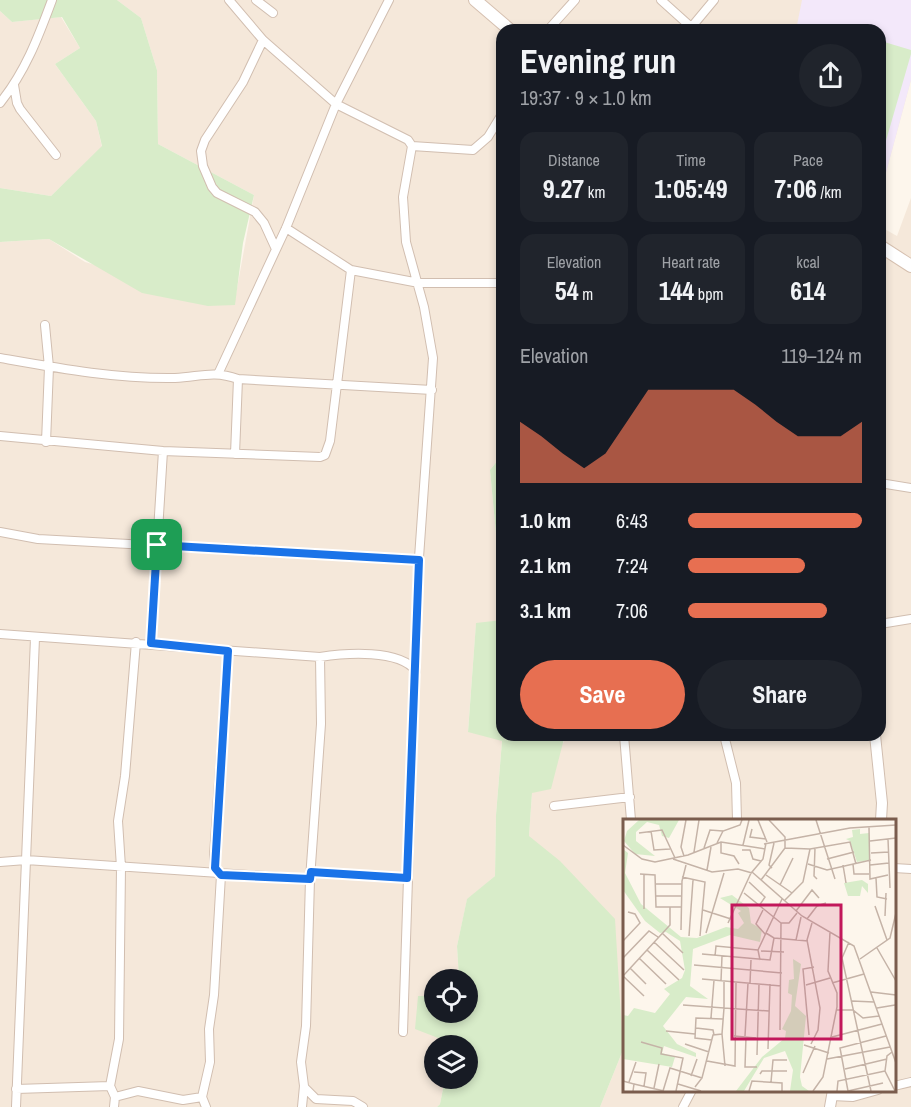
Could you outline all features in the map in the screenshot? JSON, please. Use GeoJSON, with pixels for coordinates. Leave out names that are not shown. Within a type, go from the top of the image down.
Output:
{"type":"FeatureCollection","features":[{"type":"Feature","properties":{"kind":"main road"},"geometry":{"type":"LineString","coordinates":[[475,0],[503,24]]}},
{"type":"Feature","properties":{"kind":"main road"},"geometry":{"type":"LineString","coordinates":[[886,250],[911,266]]}},
{"type":"Feature","properties":{"kind":"street"},"geometry":{"type":"LineString","coordinates":[[0,103],[15,85],[35,48],[52,0]]}},
{"type":"Feature","properties":{"kind":"street"},"geometry":{"type":"LineString","coordinates":[[230,0],[263,40],[336,104],[408,140],[412,146],[403,197],[406,242],[418,283],[433,358],[419,560],[403,1032]]}},
{"type":"Feature","properties":{"kind":"street"},"geometry":{"type":"LineString","coordinates":[[256,0],[273,13]]}},
{"type":"Feature","properties":{"kind":"street"},"geometry":{"type":"LineString","coordinates":[[219,372],[275,247],[286,228],[336,104],[389,0]]}},
{"type":"Feature","properties":{"kind":"street"},"geometry":{"type":"LineString","coordinates":[[553,24],[575,0]]}},
{"type":"Feature","properties":{"kind":"street"},"geometry":{"type":"LineString","coordinates":[[661,0],[686,24]]}},
{"type":"Feature","properties":{"kind":"street"},"geometry":{"type":"LineString","coordinates":[[693,24],[714,0]]}},
{"type":"Feature","properties":{"kind":"street"},"geometry":{"type":"LineString","coordinates":[[263,40],[243,82],[205,140],[201,151],[203,166],[212,187],[255,212],[264,222],[275,247]]}},
{"type":"Feature","properties":{"kind":"street"},"geometry":{"type":"LineString","coordinates":[[15,85],[20,110],[56,155]]}},
{"type":"Feature","properties":{"kind":"street"},"geometry":{"type":"LineString","coordinates":[[412,146],[473,150],[489,137],[496,125]]}},
{"type":"Feature","properties":{"kind":"street"},"geometry":{"type":"LineString","coordinates":[[286,228],[351,270],[418,283],[496,283]]}},
{"type":"Feature","properties":{"kind":"street"},"geometry":{"type":"LineString","coordinates":[[0,436],[163,451],[320,457],[325,455],[330,441],[335,383],[351,270]]}},
{"type":"Feature","properties":{"kind":"street"},"geometry":{"type":"LineString","coordinates":[[45,325],[49,367],[46,441]]}},
{"type":"Feature","properties":{"kind":"street"},"geometry":{"type":"LineString","coordinates":[[0,358],[101,374],[174,378],[219,372],[238,379],[432,390]]}},
{"type":"Feature","properties":{"kind":"street"},"geometry":{"type":"LineString","coordinates":[[235,454],[238,379]]}},
{"type":"Feature","properties":{"kind":"street"},"geometry":{"type":"LineString","coordinates":[[151,643],[163,451]]}},
{"type":"Feature","properties":{"kind":"street"},"geometry":{"type":"LineString","coordinates":[[886,484],[911,488]]}},
{"type":"Feature","properties":{"kind":"street"},"geometry":{"type":"LineString","coordinates":[[0,532],[38,539],[419,560]]}},
{"type":"Feature","properties":{"kind":"street"},"geometry":{"type":"LineString","coordinates":[[886,623],[911,619]]}},
{"type":"Feature","properties":{"kind":"street"},"geometry":{"type":"LineString","coordinates":[[0,634],[35,638],[151,643],[320,657],[346,653],[410,663],[416,672]]}},
{"type":"Feature","properties":{"kind":"street"},"geometry":{"type":"LineString","coordinates":[[16,1107],[35,638]]}},
{"type":"Feature","properties":{"kind":"street"},"geometry":{"type":"LineString","coordinates":[[114,1107],[115,1097],[110,1086],[119,1039],[121,867],[118,821],[125,776],[136,642]]}},
{"type":"Feature","properties":{"kind":"street"},"geometry":{"type":"LineString","coordinates":[[206,1107],[202,1097],[210,1062],[209,1029],[214,995],[221,875],[215,868],[214,855],[228,651]]}},
{"type":"Feature","properties":{"kind":"street"},"geometry":{"type":"LineString","coordinates":[[302,1107],[304,1086],[301,1062],[306,1026],[310,875],[321,724],[320,657]]}},
{"type":"Feature","properties":{"kind":"street"},"geometry":{"type":"LineString","coordinates":[[625,741],[631,819]]}},
{"type":"Feature","properties":{"kind":"street"},"geometry":{"type":"LineString","coordinates":[[726,741],[736,783],[737,819]]}},
{"type":"Feature","properties":{"kind":"street"},"geometry":{"type":"LineString","coordinates":[[876,741],[882,803],[880,819]]}},
{"type":"Feature","properties":{"kind":"street"},"geometry":{"type":"LineString","coordinates":[[554,806],[630,797]]}},
{"type":"Feature","properties":{"kind":"street"},"geometry":{"type":"LineString","coordinates":[[0,862],[26,860],[221,875],[407,878]]}},
{"type":"Feature","properties":{"kind":"street"},"geometry":{"type":"LineString","coordinates":[[896,868],[911,869]]}},
{"type":"Feature","properties":{"kind":"street"},"geometry":{"type":"LineString","coordinates":[[896,1086],[911,1082]]}},
{"type":"Feature","properties":{"kind":"street"},"geometry":{"type":"LineString","coordinates":[[16,1089],[110,1086]]}},
{"type":"Feature","properties":{"kind":"street"},"geometry":{"type":"LineString","coordinates":[[304,1086],[316,1099],[353,1101],[363,1107]]}},
{"type":"Feature","properties":{"kind":"street"},"geometry":{"type":"LineString","coordinates":[[115,1097],[138,1091],[183,1100],[202,1097]]}},
{"type":"Feature","properties":{"kind":"street"},"geometry":{"type":"LineString","coordinates":[[683,1107],[691,1092]]}},
{"type":"Feature","properties":{"kind":"street"},"geometry":{"type":"LineString","coordinates":[[832,1098],[853,1097],[871,1092]]}},
{"type":"Feature","properties":{"kind":"shaded area"},"geometry":{"type":"Polygon","coordinates":[[[117,0],[911,0],[911,80],[886,172],[886,24],[496,24],[496,462],[490,470],[496,534],[496,621],[476,624],[468,731],[502,741],[496,815],[495,876],[467,900],[457,946],[458,969],[424,969],[424,996],[419,996],[424,1003],[424,1023],[437,1023],[446,1035],[424,1035],[424,1089],[443,1089],[440,1104],[437,1107],[0,1107],[0,242],[49,239],[85,262],[234,305],[254,195],[158,144],[157,70],[141,18],[117,0]]]}},
{"type":"Feature","properties":{"kind":"shaded area"},"geometry":{"type":"Polygon","coordinates":[[[802,0],[911,0],[911,80],[886,172],[886,24],[797,24],[802,0]]]}},
{"type":"Feature","properties":{"kind":"shaded area"},"geometry":{"type":"Polygon","coordinates":[[[0,11],[12,22],[61,17],[80,48],[55,64],[96,121],[102,147],[51,196],[0,188],[0,11]]]}},
{"type":"Feature","properties":{"kind":"shaded area"},"geometry":{"type":"Polygon","coordinates":[[[911,198],[911,1107],[600,1107],[623,1050],[529,836],[532,793],[564,741],[886,741],[886,230],[897,236],[911,198]]]}},
{"type":"Feature","properties":{"kind":"green space"},"geometry":{"type":"Polygon","coordinates":[[[0,0],[117,0],[141,18],[157,70],[158,144],[254,195],[243,243],[235,305],[208,306],[142,293],[49,239],[0,242],[0,188],[51,196],[102,146],[96,121],[55,64],[80,48],[62,17],[12,22],[0,11],[0,0]]]}},
{"type":"Feature","properties":{"kind":"green space"},"geometry":{"type":"Polygon","coordinates":[[[886,42],[911,50],[886,141],[886,42]]]}},
{"type":"Feature","properties":{"kind":"green space"},"geometry":{"type":"Polygon","coordinates":[[[496,462],[496,534],[490,470],[496,462]]]}},
{"type":"Feature","properties":{"kind":"green space"},"geometry":{"type":"Polygon","coordinates":[[[496,621],[496,739],[468,732],[476,623],[496,621]]]}},
{"type":"Feature","properties":{"kind":"green space"},"geometry":{"type":"Polygon","coordinates":[[[502,741],[563,741],[551,789],[532,793],[529,836],[560,861],[615,919],[623,1050],[600,1107],[437,1107],[440,1104],[443,1089],[478,1089],[478,1035],[430,1035],[415,1029],[418,996],[424,996],[424,1023],[478,1023],[478,969],[458,969],[457,946],[467,899],[495,876],[496,815],[502,741]]]}},
{"type":"Feature","properties":{"kind":"route"},"geometry":{"type":"LineString","coordinates":[[157,545],[419,560],[407,878],[311,872],[310,879],[221,875],[215,868],[228,651],[151,643],[157,545]]}}]}
